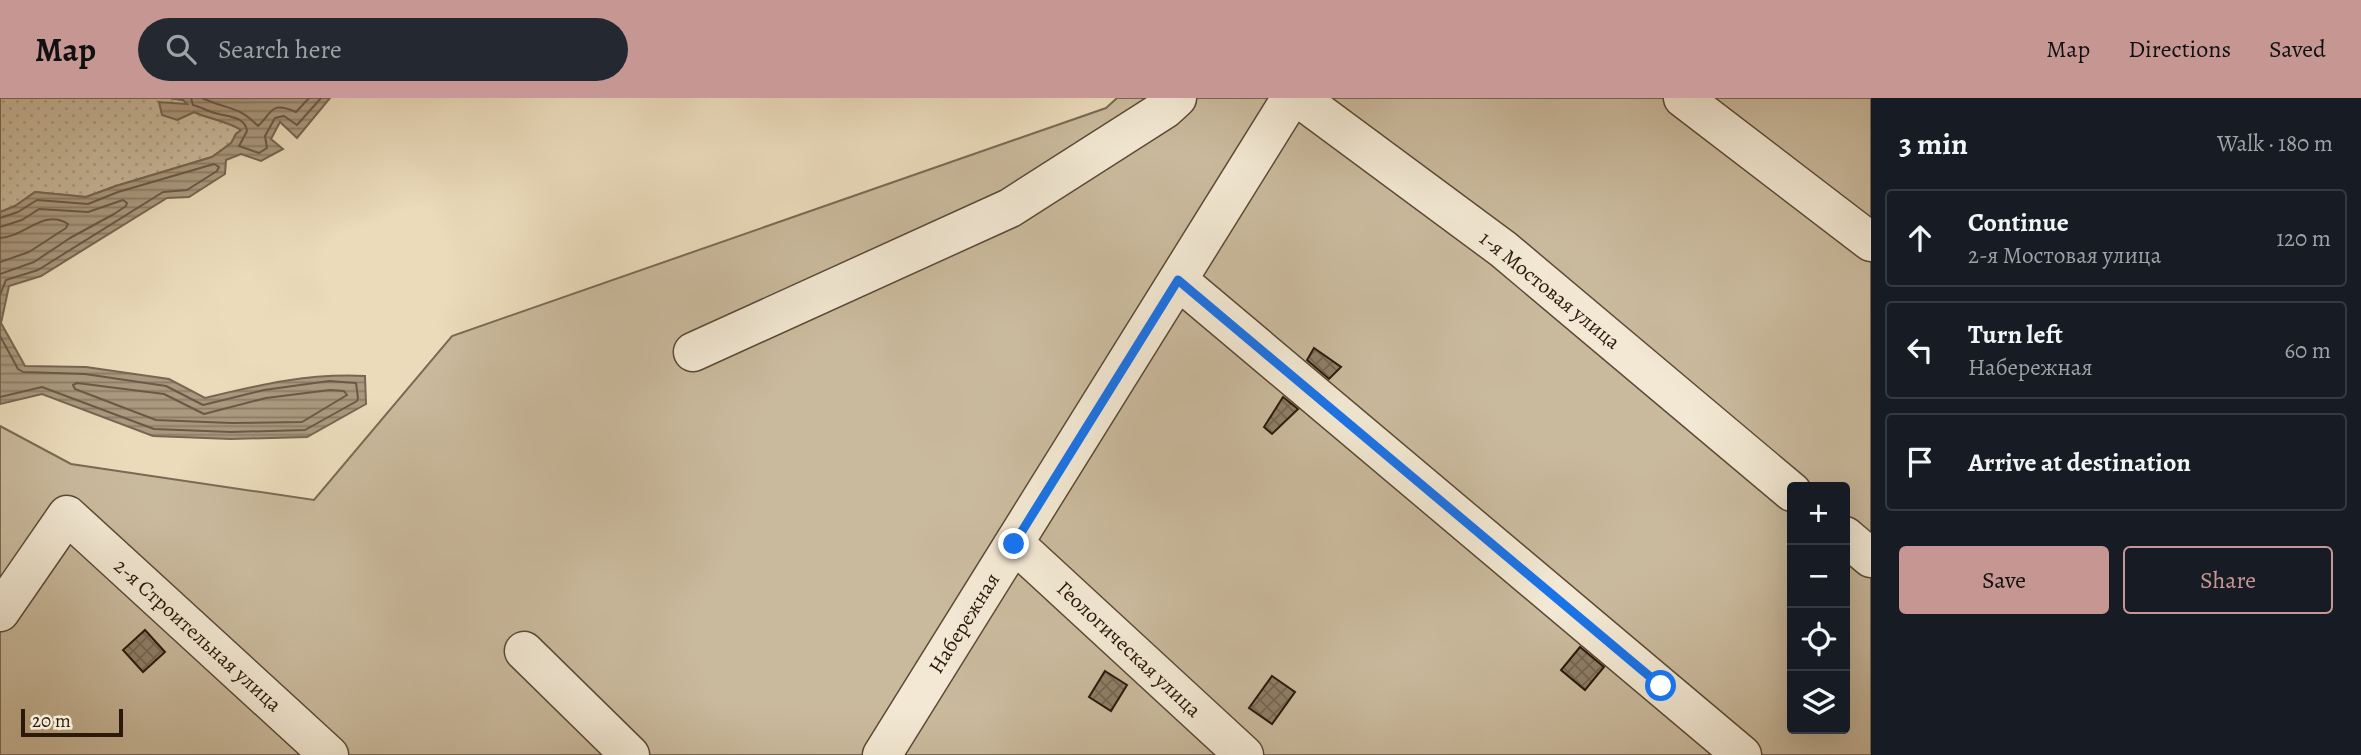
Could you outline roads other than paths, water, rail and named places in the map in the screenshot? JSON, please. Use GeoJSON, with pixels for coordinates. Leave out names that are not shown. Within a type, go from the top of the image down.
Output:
{"type":"FeatureCollection","features":[{"type":"Feature","properties":{"kind":"street"},"geometry":{"type":"LineString","coordinates":[[693,352],[1010,208],[1166,109],[1177,98]]}},
{"type":"Feature","properties":{"kind":"street","name":"Набережная"},"geometry":{"type":"LineString","coordinates":[[882,755],[1291,98]]}},
{"type":"Feature","properties":{"kind":"street","name":"1-я Мостовая улица"},"geometry":{"type":"LineString","coordinates":[[1299,98],[1503,249],[1787,488]]}},
{"type":"Feature","properties":{"kind":"street"},"geometry":{"type":"LineString","coordinates":[[1683,98],[1871,242]]}},
{"type":"Feature","properties":{"kind":"street"},"geometry":{"type":"LineString","coordinates":[[1178,280],[1742,755]]}},
{"type":"Feature","properties":{"kind":"street","name":"2-я Строительная улица"},"geometry":{"type":"LineString","coordinates":[[0,612],[66,515],[329,755]]}},
{"type":"Feature","properties":{"kind":"street"},"geometry":{"type":"LineString","coordinates":[[1850,540],[1871,558]]}},
{"type":"Feature","properties":{"kind":"street","name":"Геологическая улица"},"geometry":{"type":"LineString","coordinates":[[1014,544],[1244,755]]}},
{"type":"Feature","properties":{"kind":"street"},"geometry":{"type":"LineString","coordinates":[[524,651],[630,755]]}},
{"type":"Feature","properties":{"kind":"water"},"geometry":{"type":"Polygon","coordinates":[[[170,98],[330,98],[297,138],[280,122],[271,139],[283,149],[261,161],[241,154],[226,160],[225,174],[189,197],[167,198],[41,276],[9,286],[1,323],[25,366],[86,367],[169,379],[205,398],[304,378],[365,376],[366,404],[307,437],[231,439],[153,436],[42,394],[0,404],[0,212],[15,206],[35,192],[86,197],[212,157],[231,143],[241,130],[194,112],[177,120],[162,115],[159,102],[187,104],[183,100],[170,98]]]}}]}
